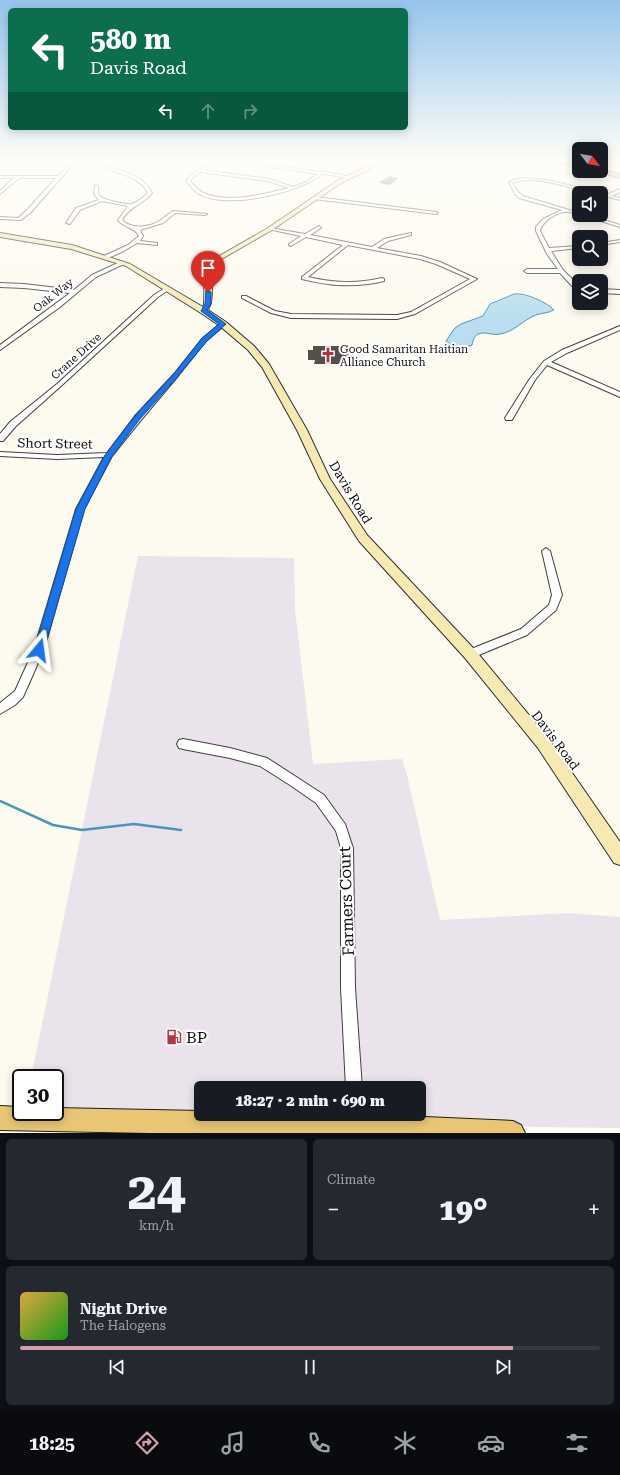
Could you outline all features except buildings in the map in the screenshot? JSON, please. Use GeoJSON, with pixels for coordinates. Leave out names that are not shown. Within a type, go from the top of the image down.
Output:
{"type":"FeatureCollection","features":[{"type":"Feature","properties":{"kind":"main road"},"geometry":{"type":"LineString","coordinates":[[0,1118],[194,1119]]}},
{"type":"Feature","properties":{"kind":"main road"},"geometry":{"type":"LineString","coordinates":[[368,1121],[513,1133]]}},
{"type":"Feature","properties":{"kind":"street"},"geometry":{"type":"LineString","coordinates":[[0,218],[19,218],[23,215]]}},
{"type":"Feature","properties":{"kind":"street"},"geometry":{"type":"LineString","coordinates":[[68,223],[74,215]]}},
{"type":"Feature","properties":{"kind":"street"},"geometry":{"type":"LineString","coordinates":[[123,215],[121,222],[137,229],[141,233],[138,242]]}},
{"type":"Feature","properties":{"kind":"street"},"geometry":{"type":"LineString","coordinates":[[137,229],[161,222],[170,215]]}},
{"type":"Feature","properties":{"kind":"street"},"geometry":{"type":"LineString","coordinates":[[204,311],[208,304],[209,271],[212,263],[291,215]]}},
{"type":"Feature","properties":{"kind":"street"},"geometry":{"type":"LineString","coordinates":[[556,215],[541,222],[538,226],[540,237],[561,271],[572,285]]}},
{"type":"Feature","properties":{"kind":"street"},"geometry":{"type":"LineString","coordinates":[[607,222],[620,226]]}},
{"type":"Feature","properties":{"kind":"street"},"geometry":{"type":"LineString","coordinates":[[291,245],[319,227]]}},
{"type":"Feature","properties":{"kind":"street"},"geometry":{"type":"LineString","coordinates":[[244,297],[273,312],[291,316],[397,316],[413,313],[474,280],[438,263],[421,258],[270,229]]}},
{"type":"Feature","properties":{"kind":"street"},"geometry":{"type":"LineString","coordinates":[[373,249],[386,240],[410,234]]}},
{"type":"Feature","properties":{"kind":"street","name":"Davis Road"},"geometry":{"type":"LineString","coordinates":[[0,235],[72,247],[122,263],[204,311],[223,324],[251,348],[266,366],[302,430],[325,479],[363,538],[470,654],[543,743],[620,857]]}},
{"type":"Feature","properties":{"kind":"street"},"geometry":{"type":"LineString","coordinates":[[608,243],[620,241]]}},
{"type":"Feature","properties":{"kind":"street"},"geometry":{"type":"LineString","coordinates":[[106,257],[138,242],[155,244]]}},
{"type":"Feature","properties":{"kind":"street"},"geometry":{"type":"LineString","coordinates":[[347,244],[304,278],[348,286],[382,280]]}},
{"type":"Feature","properties":{"kind":"street"},"geometry":{"type":"LineString","coordinates":[[548,250],[572,248]]}},
{"type":"Feature","properties":{"kind":"street","name":"Oak Way"},"geometry":{"type":"LineString","coordinates":[[0,348],[58,306],[94,276],[122,263]]}},
{"type":"Feature","properties":{"kind":"street"},"geometry":{"type":"LineString","coordinates":[[527,271],[561,271]]}},
{"type":"Feature","properties":{"kind":"street"},"geometry":{"type":"LineString","coordinates":[[0,285],[74,292]]}},
{"type":"Feature","properties":{"kind":"street","name":"Crane Drive"},"geometry":{"type":"LineString","coordinates":[[0,439],[13,424],[59,385],[156,296],[167,289]]}},
{"type":"Feature","properties":{"kind":"street"},"geometry":{"type":"LineString","coordinates":[[608,291],[620,292]]}},
{"type":"Feature","properties":{"kind":"street"},"geometry":{"type":"LineString","coordinates":[[0,708],[11,702],[19,694],[39,650],[80,509],[109,455],[138,418],[176,375],[204,340],[223,324]]}},
{"type":"Feature","properties":{"kind":"street"},"geometry":{"type":"LineString","coordinates":[[509,418],[517,403],[546,362],[620,328]]}},
{"type":"Feature","properties":{"kind":"street"},"geometry":{"type":"LineString","coordinates":[[610,333],[620,336]]}},
{"type":"Feature","properties":{"kind":"street"},"geometry":{"type":"LineString","coordinates":[[546,362],[620,395]]}},
{"type":"Feature","properties":{"kind":"street","name":"Short Street"},"geometry":{"type":"LineString","coordinates":[[0,454],[56,457],[109,455]]}},
{"type":"Feature","properties":{"kind":"street"},"geometry":{"type":"LineString","coordinates":[[470,654],[524,632],[553,607],[557,595],[546,552]]}},
{"type":"Feature","properties":{"kind":"street","name":"Farmers Court"},"geometry":{"type":"LineString","coordinates":[[182,744],[230,753],[263,762],[320,798],[341,828],[347,848],[348,988],[354,1081]]}},
{"type":"Feature","properties":{"kind":"shaded area"},"geometry":{"type":"Polygon","coordinates":[[[138,556],[294,558],[295,609],[313,764],[402,759],[440,920],[569,913],[620,917],[620,1128],[64,1121],[64,1069],[33,1069],[138,556]]]}},
{"type":"Feature","properties":{"kind":"water"},"geometry":{"type":"Polygon","coordinates":[[[514,294],[524,295],[536,299],[547,304],[554,310],[531,317],[505,333],[478,334],[472,345],[466,347],[446,341],[455,328],[461,324],[483,316],[490,304],[514,294]]]}},
{"type":"Feature","properties":{"kind":"waterway"},"geometry":{"type":"LineString","coordinates":[[0,801],[53,825],[82,830],[134,824],[181,830]]}},
{"type":"Feature","properties":{"kind":"place","name":"Good Samaritan Haitian Alliance Church"},"geometry":{"type":"Point","coordinates":[328,355]}},
{"type":"Feature","properties":{"kind":"place","name":"BP"},"geometry":{"type":"Point","coordinates":[174,1037]}},
{"type":"Feature","properties":{"kind":"route"},"geometry":{"type":"LineString","coordinates":[[39,650],[80,509],[109,455],[138,418],[176,375],[204,340],[223,324],[204,311],[208,304],[208,292]]}}]}
